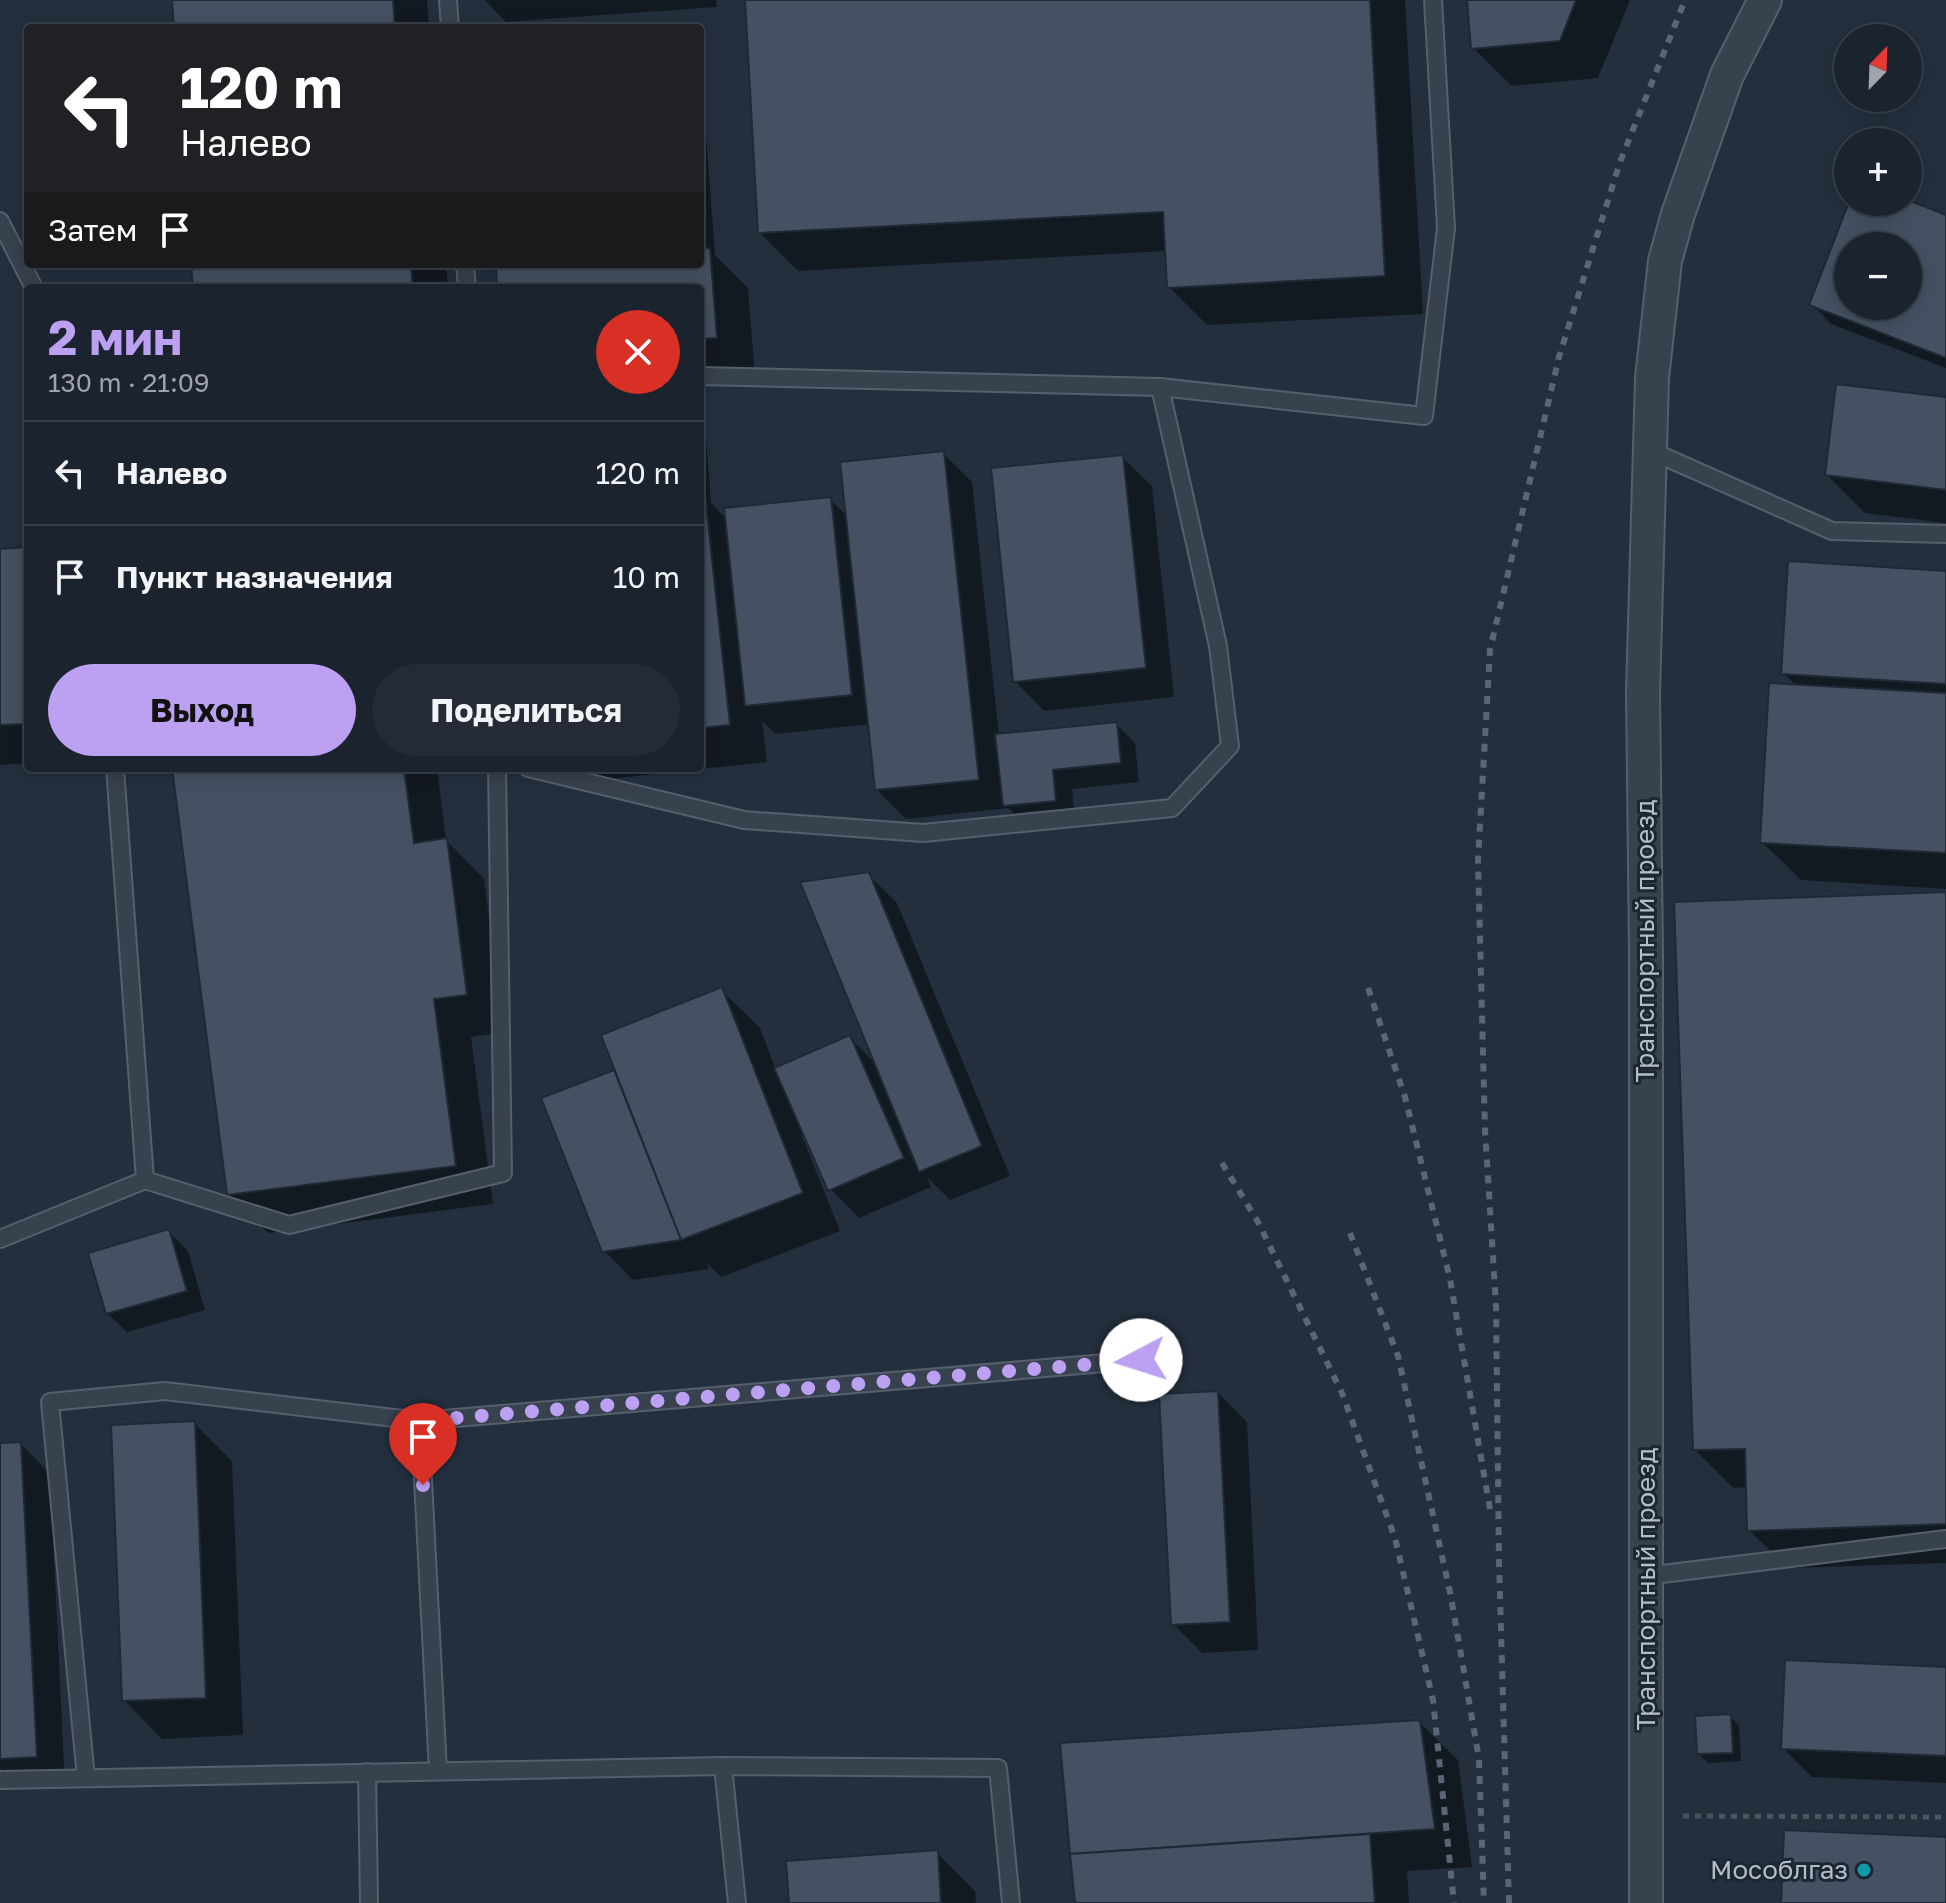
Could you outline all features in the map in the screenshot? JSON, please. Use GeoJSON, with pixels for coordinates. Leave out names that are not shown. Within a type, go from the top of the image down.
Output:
{"type":"FeatureCollection","features":[{"type":"Feature","properties":{"kind":"street","name":"Транспортный проезд"},"geometry":{"type":"LineString","coordinates":[[1646,1903],[1643,692],[1652,378],[1665,261],[1691,175],[1727,75],[1765,0]]}},
{"type":"Feature","properties":{"kind":"lane"},"geometry":{"type":"LineString","coordinates":[[448,0],[450,24]]}},
{"type":"Feature","properties":{"kind":"lane"},"geometry":{"type":"LineString","coordinates":[[704,376],[1160,387],[1424,416],[1446,228],[1433,0]]}},
{"type":"Feature","properties":{"kind":"lane"},"geometry":{"type":"LineString","coordinates":[[0,221],[32,284]]}},
{"type":"Feature","properties":{"kind":"lane"},"geometry":{"type":"LineString","coordinates":[[545,772],[744,820],[923,833],[1172,808],[1230,746],[1218,646],[1160,387]]}},
{"type":"Feature","properties":{"kind":"lane"},"geometry":{"type":"LineString","coordinates":[[1649,450],[1832,531],[1946,534]]}},
{"type":"Feature","properties":{"kind":"lane"},"geometry":{"type":"LineString","coordinates":[[115,772],[145,1180]]}},
{"type":"Feature","properties":{"kind":"lane"},"geometry":{"type":"LineString","coordinates":[[0,1239],[145,1180],[289,1225],[503,1173],[497,772]]}},
{"type":"Feature","properties":{"kind":"lane"},"geometry":{"type":"LineString","coordinates":[[86,1778],[50,1402],[165,1391],[420,1421],[1141,1360]]}},
{"type":"Feature","properties":{"kind":"lane"},"geometry":{"type":"LineString","coordinates":[[420,1421],[438,1771]]}},
{"type":"Feature","properties":{"kind":"lane"},"geometry":{"type":"LineString","coordinates":[[1646,1576],[1946,1539]]}},
{"type":"Feature","properties":{"kind":"lane"},"geometry":{"type":"LineString","coordinates":[[723,1766],[737,1903]]}},
{"type":"Feature","properties":{"kind":"lane"},"geometry":{"type":"LineString","coordinates":[[0,1780],[723,1766],[998,1768],[1011,1903]]}},
{"type":"Feature","properties":{"kind":"lane"},"geometry":{"type":"LineString","coordinates":[[367,1772],[369,1903]]}},
{"type":"Feature","properties":{"kind":"path"},"geometry":{"type":"LineString","coordinates":[[1646,1816],[1946,1817]]}},
{"type":"Feature","properties":{"kind":"building"},"geometry":{"type":"Polygon","coordinates":[[[172,0],[393,0],[395,24],[174,24],[172,0]]]}},
{"type":"Feature","properties":{"kind":"building"},"geometry":{"type":"Polygon","coordinates":[[[745,0],[1370,0],[1385,276],[1167,288],[1163,212],[758,233],[745,0]]]}},
{"type":"Feature","properties":{"kind":"building"},"geometry":{"type":"Polygon","coordinates":[[[1467,0],[1576,0],[1560,41],[1471,49],[1467,0]]]}},
{"type":"Feature","properties":{"kind":"building"},"geometry":{"type":"Polygon","coordinates":[[[1922,206],[1946,215],[1946,358],[1848,320],[1922,320],[1922,232],[1837,232],[1844,216],[1922,216],[1922,206]]]}},
{"type":"Feature","properties":{"kind":"building"},"geometry":{"type":"Polygon","coordinates":[[[1834,241],[1834,315],[1809,305],[1834,241]]]}},
{"type":"Feature","properties":{"kind":"building"},"geometry":{"type":"Polygon","coordinates":[[[710,248],[717,338],[704,339],[704,284],[497,284],[496,268],[704,268],[704,249],[710,248]]]}},
{"type":"Feature","properties":{"kind":"building"},"geometry":{"type":"Polygon","coordinates":[[[191,268],[411,268],[413,284],[193,284],[191,268]]]}},
{"type":"Feature","properties":{"kind":"building"},"geometry":{"type":"Polygon","coordinates":[[[1836,384],[1946,397],[1946,490],[1825,475],[1836,384]]]}},
{"type":"Feature","properties":{"kind":"building"},"geometry":{"type":"Polygon","coordinates":[[[944,451],[979,780],[875,790],[840,462],[944,451]]]}},
{"type":"Feature","properties":{"kind":"building"},"geometry":{"type":"Polygon","coordinates":[[[1123,455],[1146,668],[1013,682],[991,468],[1123,455]]]}},
{"type":"Feature","properties":{"kind":"building"},"geometry":{"type":"Polygon","coordinates":[[[704,494],[730,725],[704,728],[704,494]]]}},
{"type":"Feature","properties":{"kind":"building"},"geometry":{"type":"Polygon","coordinates":[[[831,497],[852,695],[745,706],[724,508],[831,497]]]}},
{"type":"Feature","properties":{"kind":"building"},"geometry":{"type":"Polygon","coordinates":[[[24,547],[24,724],[0,725],[0,549],[24,547]]]}},
{"type":"Feature","properties":{"kind":"building"},"geometry":{"type":"Polygon","coordinates":[[[1788,561],[1946,571],[1946,684],[1781,674],[1788,561]]]}},
{"type":"Feature","properties":{"kind":"building"},"geometry":{"type":"Polygon","coordinates":[[[1769,683],[1946,693],[1946,853],[1760,843],[1769,683]]]}},
{"type":"Feature","properties":{"kind":"building"},"geometry":{"type":"Polygon","coordinates":[[[1117,722],[1121,763],[1053,770],[1056,801],[1003,806],[995,734],[1117,722]]]}},
{"type":"Feature","properties":{"kind":"building"},"geometry":{"type":"Polygon","coordinates":[[[173,772],[405,772],[414,843],[447,838],[467,995],[434,999],[456,1166],[227,1195],[173,772]]]}},
{"type":"Feature","properties":{"kind":"building"},"geometry":{"type":"Polygon","coordinates":[[[869,872],[982,1146],[919,1172],[800,882],[869,872]]]}},
{"type":"Feature","properties":{"kind":"building"},"geometry":{"type":"Polygon","coordinates":[[[1946,892],[1946,1524],[1747,1531],[1745,1449],[1693,1450],[1674,902],[1946,892]]]}},
{"type":"Feature","properties":{"kind":"building"},"geometry":{"type":"Polygon","coordinates":[[[722,987],[803,1193],[681,1240],[601,1035],[722,987]]]}},
{"type":"Feature","properties":{"kind":"building"},"geometry":{"type":"Polygon","coordinates":[[[850,1035],[904,1158],[828,1191],[774,1068],[850,1035]]]}},
{"type":"Feature","properties":{"kind":"building"},"geometry":{"type":"Polygon","coordinates":[[[614,1070],[681,1240],[602,1252],[541,1098],[614,1070]]]}},
{"type":"Feature","properties":{"kind":"building"},"geometry":{"type":"Polygon","coordinates":[[[169,1229],[187,1291],[106,1314],[88,1253],[169,1229]]]}},
{"type":"Feature","properties":{"kind":"building"},"geometry":{"type":"Polygon","coordinates":[[[1218,1391],[1230,1622],[1171,1625],[1159,1394],[1218,1391]]]}},
{"type":"Feature","properties":{"kind":"building"},"geometry":{"type":"Polygon","coordinates":[[[195,1421],[206,1698],[122,1701],[111,1425],[195,1421]]]}},
{"type":"Feature","properties":{"kind":"building"},"geometry":{"type":"Polygon","coordinates":[[[21,1442],[37,1757],[0,1759],[0,1443],[21,1442]]]}},
{"type":"Feature","properties":{"kind":"building"},"geometry":{"type":"Polygon","coordinates":[[[1785,1660],[1946,1667],[1946,1756],[1781,1749],[1785,1660]]]}},
{"type":"Feature","properties":{"kind":"building"},"geometry":{"type":"Polygon","coordinates":[[[1731,1714],[1733,1753],[1697,1754],[1695,1716],[1731,1714]]]}},
{"type":"Feature","properties":{"kind":"building"},"geometry":{"type":"Polygon","coordinates":[[[1420,1720],[1435,1829],[1070,1854],[1060,1743],[1420,1720]]]}},
{"type":"Feature","properties":{"kind":"building","name":"Мособлгаз"},"geometry":{"type":"Polygon","coordinates":[[[1784,1830],[1946,1837],[1946,1903],[1781,1903],[1784,1830]]]}},
{"type":"Feature","properties":{"kind":"building"},"geometry":{"type":"Polygon","coordinates":[[[1370,1834],[1375,1903],[1075,1903],[1070,1854],[1370,1834]]]}},
{"type":"Feature","properties":{"kind":"building"},"geometry":{"type":"Polygon","coordinates":[[[938,1850],[941,1903],[789,1903],[786,1861],[938,1850]]]}},
{"type":"Feature","properties":{"kind":"railway"},"geometry":{"type":"LineString","coordinates":[[1509,1903],[1499,1561],[1496,1305],[1485,1130],[1478,860],[1490,650],[1559,357],[1620,162],[1685,0]]}},
{"type":"Feature","properties":{"kind":"railway"},"geometry":{"type":"LineString","coordinates":[[1368,988],[1405,1097],[1450,1279],[1490,1509]]}},
{"type":"Feature","properties":{"kind":"railway"},"geometry":{"type":"LineString","coordinates":[[1222,1163],[1258,1222],[1342,1393],[1395,1538],[1433,1700],[1454,1903]]}},
{"type":"Feature","properties":{"kind":"railway"},"geometry":{"type":"LineString","coordinates":[[1350,1233],[1398,1356],[1451,1597],[1479,1759],[1484,1903]]}},
{"type":"Feature","properties":{"kind":"place","name":"Мособлгаз"},"geometry":{"type":"Point","coordinates":[1864,1870]}},
{"type":"Feature","properties":{"kind":"route"},"geometry":{"type":"LineString","coordinates":[[423,1485],[420,1421],[1141,1360]]}}]}
